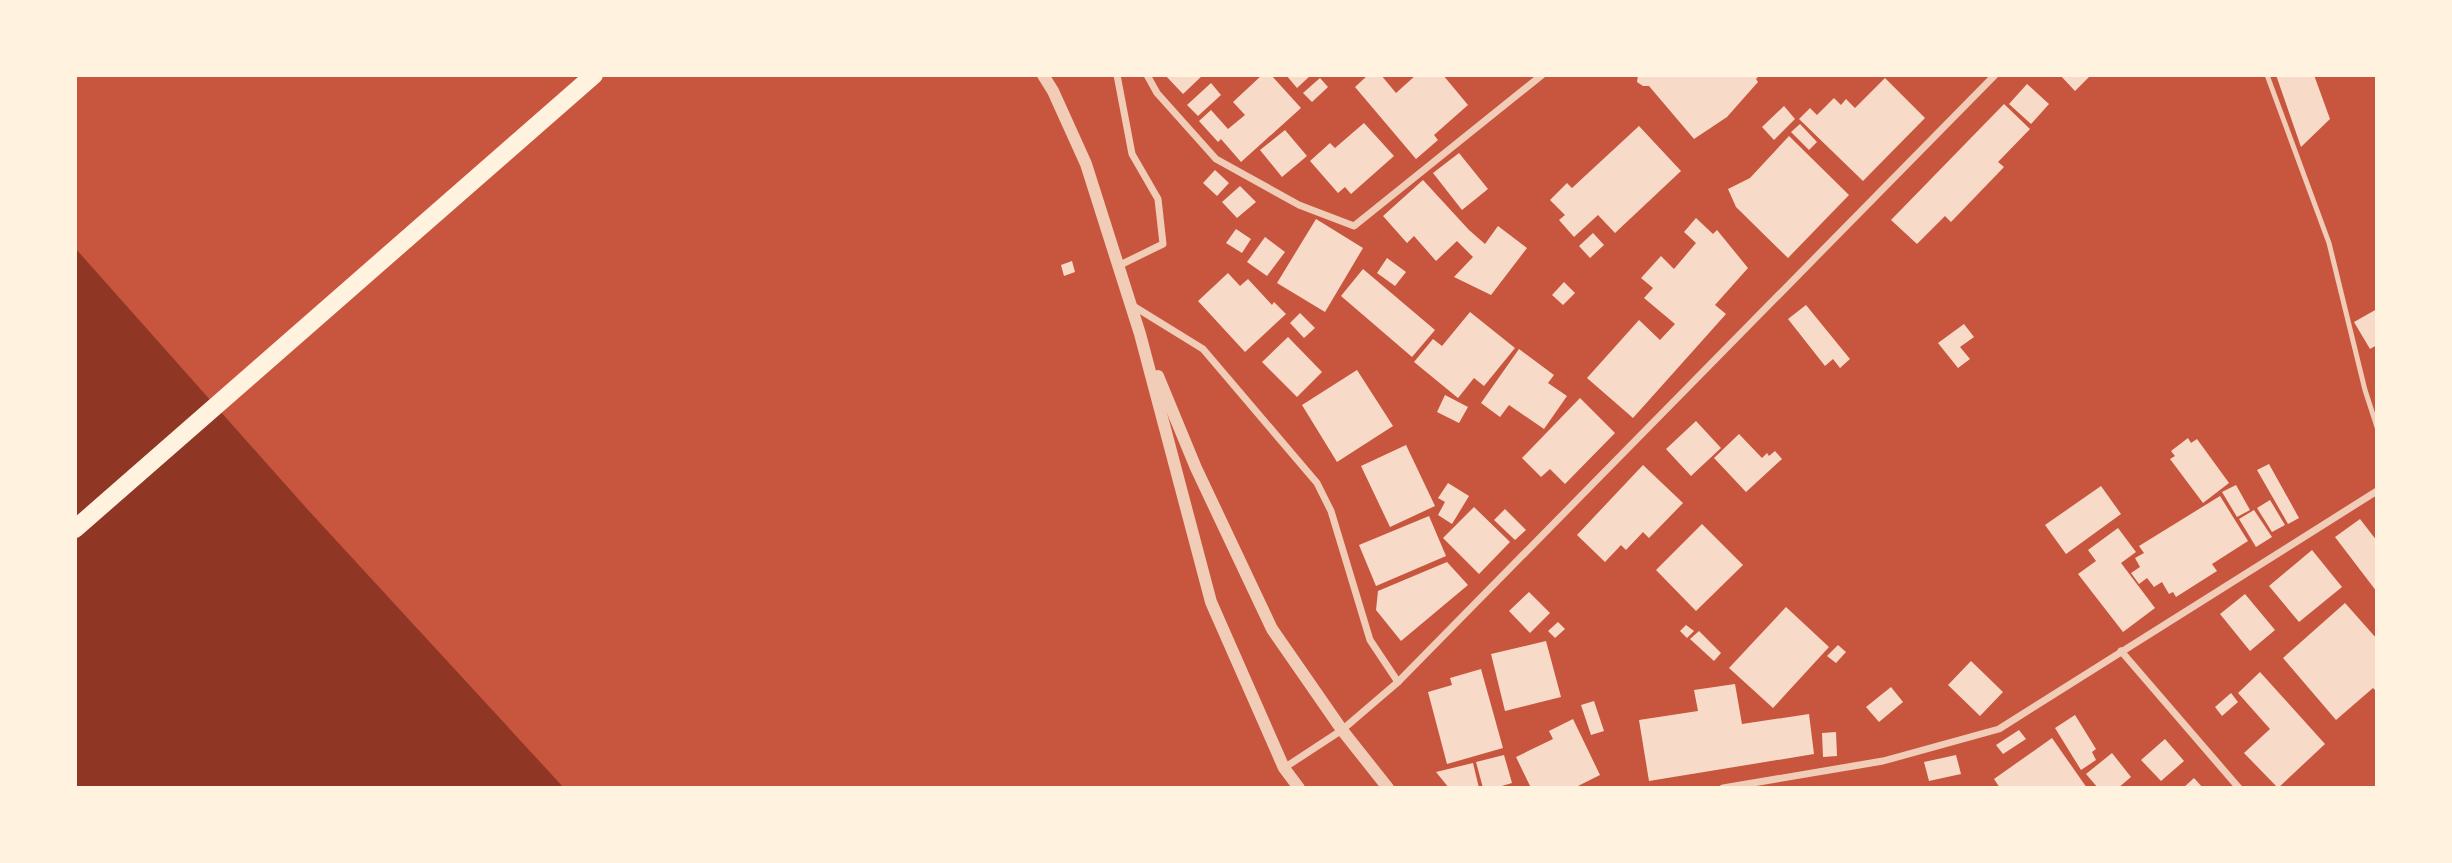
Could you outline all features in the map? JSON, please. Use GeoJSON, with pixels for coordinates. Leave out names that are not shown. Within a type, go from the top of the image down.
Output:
{"type":"FeatureCollection","features":[{"type":"Feature","properties":{"kind":"main road"},"geometry":{"type":"LineString","coordinates":[[75,528],[594,75]]}},
{"type":"Feature","properties":{"kind":"street"},"geometry":{"type":"LineString","coordinates":[[1043,75],[1086,164],[1140,334],[1211,602],[1284,768],[1299,788]]}},
{"type":"Feature","properties":{"kind":"street"},"geometry":{"type":"LineString","coordinates":[[1117,75],[1132,154],[1158,199],[1163,244],[1118,267]]}},
{"type":"Feature","properties":{"kind":"street"},"geometry":{"type":"LineString","coordinates":[[1147,75],[1157,93],[1216,159],[1299,205],[1354,226],[1542,75]]}},
{"type":"Feature","properties":{"kind":"street"},"geometry":{"type":"LineString","coordinates":[[1284,768],[1342,730],[1398,682],[1995,75]]}},
{"type":"Feature","properties":{"kind":"street"},"geometry":{"type":"LineString","coordinates":[[1130,303],[1203,349],[1317,483],[1331,510],[1370,640],[1398,682]]}},
{"type":"Feature","properties":{"kind":"street"},"geometry":{"type":"LineString","coordinates":[[1140,334],[1196,468],[1272,629],[1342,730],[1388,788]]}},
{"type":"Feature","properties":{"kind":"street"},"geometry":{"type":"LineString","coordinates":[[1723,788],[1883,761],[1999,729],[2377,491]]}},
{"type":"Feature","properties":{"kind":"street"},"geometry":{"type":"LineString","coordinates":[[2121,651],[2239,788]]}},
{"type":"Feature","properties":{"kind":"lane"},"geometry":{"type":"LineString","coordinates":[[2267,75],[2329,243],[2365,390],[2377,427]]}},
{"type":"Feature","properties":{"kind":"shaded area"},"geometry":{"type":"Polygon","coordinates":[[[75,248],[309,511],[564,788],[75,788],[75,248]]]}},
{"type":"Feature","properties":{"kind":"building"},"geometry":{"type":"Polygon","coordinates":[[[1165,75],[1203,75],[1183,94],[1165,75]]]}},
{"type":"Feature","properties":{"kind":"building"},"geometry":{"type":"Polygon","coordinates":[[[1262,75],[1271,75],[1301,108],[1241,162],[1221,139],[1218,142],[1199,121],[1211,110],[1228,129],[1245,115],[1233,102],[1262,75]]]}},
{"type":"Feature","properties":{"kind":"building"},"geometry":{"type":"Polygon","coordinates":[[[1286,75],[1311,75],[1297,88],[1286,75]]]}},
{"type":"Feature","properties":{"kind":"building"},"geometry":{"type":"Polygon","coordinates":[[[1368,75],[1381,75],[1396,93],[1416,75],[1443,75],[1468,105],[1434,135],[1438,140],[1416,159],[1355,87],[1368,75]]]}},
{"type":"Feature","properties":{"kind":"building"},"geometry":{"type":"Polygon","coordinates":[[[1638,75],[1760,75],[1756,79],[1758,82],[1727,117],[1694,139],[1649,86],[1637,82],[1638,75]]]}},
{"type":"Feature","properties":{"kind":"building"},"geometry":{"type":"Polygon","coordinates":[[[2060,75],[2091,75],[2075,91],[2060,75]]]}},
{"type":"Feature","properties":{"kind":"building"},"geometry":{"type":"Polygon","coordinates":[[[2276,75],[2314,75],[2330,119],[2301,147],[2276,75]]]}},
{"type":"Feature","properties":{"kind":"building"},"geometry":{"type":"Polygon","coordinates":[[[1320,78],[1328,87],[1312,102],[1303,93],[1320,78]]]}},
{"type":"Feature","properties":{"kind":"building"},"geometry":{"type":"Polygon","coordinates":[[[1885,78],[1925,118],[1863,181],[1799,119],[1810,108],[1817,115],[1834,98],[1841,105],[1846,99],[1855,108],[1885,78]]]}},
{"type":"Feature","properties":{"kind":"building"},"geometry":{"type":"Polygon","coordinates":[[[1211,83],[1221,95],[1198,116],[1187,105],[1211,83]]]}},
{"type":"Feature","properties":{"kind":"building"},"geometry":{"type":"Polygon","coordinates":[[[2027,84],[2049,104],[2031,124],[2009,104],[2027,84]]]}},
{"type":"Feature","properties":{"kind":"building"},"geometry":{"type":"Polygon","coordinates":[[[2004,104],[2030,129],[1998,162],[2004,167],[1951,222],[1945,216],[1917,244],[1891,220],[2004,104]]]}},
{"type":"Feature","properties":{"kind":"building"},"geometry":{"type":"Polygon","coordinates":[[[1784,106],[1795,119],[1774,140],[1762,127],[1784,106]]]}},
{"type":"Feature","properties":{"kind":"building"},"geometry":{"type":"Polygon","coordinates":[[[1364,123],[1394,156],[1351,194],[1345,187],[1338,193],[1310,161],[1330,143],[1335,148],[1364,123]]]}},
{"type":"Feature","properties":{"kind":"building"},"geometry":{"type":"Polygon","coordinates":[[[1800,124],[1817,142],[1809,150],[1791,132],[1800,124]]]}},
{"type":"Feature","properties":{"kind":"building"},"geometry":{"type":"Polygon","coordinates":[[[1639,126],[1681,171],[1615,233],[1598,215],[1574,237],[1559,220],[1565,215],[1550,200],[1567,183],[1572,188],[1639,126]]]}},
{"type":"Feature","properties":{"kind":"building"},"geometry":{"type":"Polygon","coordinates":[[[1285,130],[1307,156],[1282,177],[1260,150],[1285,130]]]}},
{"type":"Feature","properties":{"kind":"building"},"geometry":{"type":"Polygon","coordinates":[[[1789,136],[1849,195],[1788,258],[1736,207],[1728,189],[1750,178],[1789,136]]]}},
{"type":"Feature","properties":{"kind":"building"},"geometry":{"type":"Polygon","coordinates":[[[1459,153],[1488,189],[1462,210],[1433,173],[1459,153]]]}},
{"type":"Feature","properties":{"kind":"building"},"geometry":{"type":"Polygon","coordinates":[[[1215,170],[1229,183],[1217,196],[1203,183],[1215,170]]]}},
{"type":"Feature","properties":{"kind":"building"},"geometry":{"type":"Polygon","coordinates":[[[1423,180],[1485,244],[1498,226],[1527,248],[1491,295],[1454,277],[1473,257],[1457,241],[1436,261],[1414,236],[1407,243],[1383,216],[1423,180]]]}},
{"type":"Feature","properties":{"kind":"building"},"geometry":{"type":"Polygon","coordinates":[[[1240,186],[1256,202],[1237,218],[1222,202],[1240,186]]]}},
{"type":"Feature","properties":{"kind":"building"},"geometry":{"type":"Polygon","coordinates":[[[1696,218],[1713,234],[1717,230],[1748,268],[1715,305],[1726,314],[1633,418],[1587,378],[1639,320],[1660,340],[1675,324],[1644,298],[1653,288],[1641,278],[1661,256],[1674,269],[1696,243],[1684,232],[1696,218]]]}},
{"type":"Feature","properties":{"kind":"building"},"geometry":{"type":"Polygon","coordinates":[[[1316,219],[1363,248],[1325,312],[1277,283],[1316,219]]]}},
{"type":"Feature","properties":{"kind":"building"},"geometry":{"type":"Polygon","coordinates":[[[1236,229],[1251,239],[1242,253],[1226,243],[1236,229]]]}},
{"type":"Feature","properties":{"kind":"building"},"geometry":{"type":"Polygon","coordinates":[[[1593,233],[1604,245],[1590,258],[1579,246],[1593,233]]]}},
{"type":"Feature","properties":{"kind":"building"},"geometry":{"type":"Polygon","coordinates":[[[1265,237],[1285,252],[1267,276],[1247,262],[1265,237]]]}},
{"type":"Feature","properties":{"kind":"building"},"geometry":{"type":"Polygon","coordinates":[[[1387,258],[1406,272],[1395,286],[1377,273],[1387,258]]]}},
{"type":"Feature","properties":{"kind":"building"},"geometry":{"type":"Polygon","coordinates":[[[1072,261],[1075,272],[1064,276],[1061,265],[1072,261]]]}},
{"type":"Feature","properties":{"kind":"building"},"geometry":{"type":"Polygon","coordinates":[[[1363,269],[1435,330],[1412,357],[1341,296],[1363,269]]]}},
{"type":"Feature","properties":{"kind":"building"},"geometry":{"type":"Polygon","coordinates":[[[1228,273],[1240,286],[1248,279],[1272,305],[1274,302],[1286,314],[1245,352],[1198,301],[1228,273]]]}},
{"type":"Feature","properties":{"kind":"building"},"geometry":{"type":"Polygon","coordinates":[[[1564,282],[1575,293],[1563,305],[1552,295],[1564,282]]]}},
{"type":"Feature","properties":{"kind":"building"},"geometry":{"type":"Polygon","coordinates":[[[1806,305],[1850,359],[1840,368],[1833,359],[1825,366],[1788,319],[1806,305]]]}},
{"type":"Feature","properties":{"kind":"building"},"geometry":{"type":"Polygon","coordinates":[[[2377,309],[2377,345],[2370,349],[2354,322],[2377,309]]]}},
{"type":"Feature","properties":{"kind":"building"},"geometry":{"type":"Polygon","coordinates":[[[1470,312],[1515,348],[1484,386],[1474,378],[1458,398],[1414,362],[1433,339],[1442,346],[1470,312]]]}},
{"type":"Feature","properties":{"kind":"building"},"geometry":{"type":"Polygon","coordinates":[[[1300,313],[1315,328],[1304,338],[1290,323],[1300,313]]]}},
{"type":"Feature","properties":{"kind":"building"},"geometry":{"type":"Polygon","coordinates":[[[1964,324],[1974,337],[1960,347],[1970,359],[1958,368],[1938,343],[1964,324]]]}},
{"type":"Feature","properties":{"kind":"building"},"geometry":{"type":"Polygon","coordinates":[[[1288,337],[1322,372],[1297,397],[1262,362],[1288,337]]]}},
{"type":"Feature","properties":{"kind":"building"},"geometry":{"type":"Polygon","coordinates":[[[1519,349],[1554,375],[1548,383],[1567,396],[1544,429],[1509,405],[1500,417],[1481,403],[1519,349]]]}},
{"type":"Feature","properties":{"kind":"building"},"geometry":{"type":"Polygon","coordinates":[[[1357,370],[1393,426],[1337,462],[1302,405],[1357,370]]]}},
{"type":"Feature","properties":{"kind":"building"},"geometry":{"type":"Polygon","coordinates":[[[1445,395],[1468,407],[1459,423],[1437,412],[1445,395]]]}},
{"type":"Feature","properties":{"kind":"building"},"geometry":{"type":"Polygon","coordinates":[[[1580,398],[1615,433],[1565,484],[1550,469],[1541,477],[1522,458],[1580,398]]]}},
{"type":"Feature","properties":{"kind":"building"},"geometry":{"type":"Polygon","coordinates":[[[1696,421],[1721,448],[1691,476],[1666,449],[1696,421]]]}},
{"type":"Feature","properties":{"kind":"building"},"geometry":{"type":"Polygon","coordinates":[[[1739,434],[1762,458],[1775,451],[1782,459],[1746,492],[1714,458],[1739,434]]]}},
{"type":"Feature","properties":{"kind":"building"},"geometry":{"type":"Polygon","coordinates":[[[2188,438],[2191,443],[2197,439],[2229,483],[2203,503],[2170,459],[2175,456],[2171,451],[2188,438]]]}},
{"type":"Feature","properties":{"kind":"building"},"geometry":{"type":"Polygon","coordinates":[[[1406,445],[1435,506],[1390,527],[1361,466],[1406,445]]]}},
{"type":"Feature","properties":{"kind":"building"},"geometry":{"type":"Polygon","coordinates":[[[2269,464],[2299,518],[2288,524],[2257,470],[2269,464]]]}},
{"type":"Feature","properties":{"kind":"building"},"geometry":{"type":"Polygon","coordinates":[[[1643,465],[1683,503],[1649,538],[1643,532],[1626,550],[1621,545],[1605,562],[1577,535],[1643,465]]]}},
{"type":"Feature","properties":{"kind":"building"},"geometry":{"type":"Polygon","coordinates":[[[1448,483],[1469,496],[1452,524],[1438,515],[1445,502],[1438,498],[1448,483]]]}},
{"type":"Feature","properties":{"kind":"building"},"geometry":{"type":"Polygon","coordinates":[[[2236,485],[2250,510],[2237,517],[2222,492],[2236,485]]]}},
{"type":"Feature","properties":{"kind":"building"},"geometry":{"type":"Polygon","coordinates":[[[2101,486],[2121,514],[2066,554],[2045,525],[2101,486]]]}},
{"type":"Feature","properties":{"kind":"building"},"geometry":{"type":"Polygon","coordinates":[[[2220,496],[2248,541],[2212,564],[2217,571],[2176,597],[2173,592],[2169,594],[2162,582],[2154,587],[2147,578],[2139,584],[2131,573],[2140,567],[2135,558],[2144,553],[2139,546],[2220,496]]]}},
{"type":"Feature","properties":{"kind":"building"},"geometry":{"type":"Polygon","coordinates":[[[2270,500],[2285,525],[2272,532],[2257,508],[2270,500]]]}},
{"type":"Feature","properties":{"kind":"building"},"geometry":{"type":"Polygon","coordinates":[[[1474,507],[1510,542],[1479,574],[1443,538],[1474,507]]]}},
{"type":"Feature","properties":{"kind":"building"},"geometry":{"type":"Polygon","coordinates":[[[1505,509],[1526,530],[1515,540],[1494,520],[1505,509]]]}},
{"type":"Feature","properties":{"kind":"building"},"geometry":{"type":"Polygon","coordinates":[[[2254,510],[2272,537],[2256,547],[2239,519],[2254,510]]]}},
{"type":"Feature","properties":{"kind":"building"},"geometry":{"type":"Polygon","coordinates":[[[1429,516],[1446,556],[1376,586],[1359,545],[1429,516]]]}},
{"type":"Feature","properties":{"kind":"building"},"geometry":{"type":"Polygon","coordinates":[[[2360,519],[2377,541],[2377,592],[2335,537],[2360,519]]]}},
{"type":"Feature","properties":{"kind":"building"},"geometry":{"type":"Polygon","coordinates":[[[1702,524],[1743,565],[1696,611],[1656,570],[1702,524]]]}},
{"type":"Feature","properties":{"kind":"building"},"geometry":{"type":"Polygon","coordinates":[[[2118,528],[2136,552],[2121,563],[2155,608],[2123,632],[2078,574],[2096,561],[2088,550],[2118,528]]]}},
{"type":"Feature","properties":{"kind":"building"},"geometry":{"type":"Polygon","coordinates":[[[2312,550],[2342,587],[2299,622],[2269,586],[2312,550]]]}},
{"type":"Feature","properties":{"kind":"building"},"geometry":{"type":"Polygon","coordinates":[[[1447,562],[1468,585],[1401,641],[1376,610],[1378,591],[1447,562]]]}},
{"type":"Feature","properties":{"kind":"building"},"geometry":{"type":"Polygon","coordinates":[[[1529,592],[1550,613],[1530,633],[1509,611],[1529,592]]]}},
{"type":"Feature","properties":{"kind":"building"},"geometry":{"type":"Polygon","coordinates":[[[2245,594],[2275,630],[2250,651],[2220,614],[2245,594]]]}},
{"type":"Feature","properties":{"kind":"building"},"geometry":{"type":"Polygon","coordinates":[[[2345,603],[2377,639],[2377,692],[2373,688],[2336,720],[2283,658],[2345,603]]]}},
{"type":"Feature","properties":{"kind":"building"},"geometry":{"type":"Polygon","coordinates":[[[1786,607],[1829,647],[1773,708],[1729,668],[1786,607]]]}},
{"type":"Feature","properties":{"kind":"building"},"geometry":{"type":"Polygon","coordinates":[[[1558,622],[1565,629],[1555,638],[1548,631],[1558,622]]]}},
{"type":"Feature","properties":{"kind":"building"},"geometry":{"type":"Polygon","coordinates":[[[1686,625],[1694,631],[1687,638],[1680,631],[1686,625]]]}},
{"type":"Feature","properties":{"kind":"building"},"geometry":{"type":"Polygon","coordinates":[[[1699,631],[1721,653],[1714,661],[1690,639],[1699,631]]]}},
{"type":"Feature","properties":{"kind":"building"},"geometry":{"type":"Polygon","coordinates":[[[1546,641],[1561,697],[1505,711],[1491,654],[1546,641]]]}},
{"type":"Feature","properties":{"kind":"building"},"geometry":{"type":"Polygon","coordinates":[[[1838,645],[1846,652],[1836,663],[1827,656],[1838,645]]]}},
{"type":"Feature","properties":{"kind":"building"},"geometry":{"type":"Polygon","coordinates":[[[1971,661],[2003,692],[1980,716],[1948,685],[1971,661]]]}},
{"type":"Feature","properties":{"kind":"building"},"geometry":{"type":"Polygon","coordinates":[[[1481,669],[1503,748],[1447,764],[1428,692],[1452,685],[1450,678],[1481,669]]]}},
{"type":"Feature","properties":{"kind":"building"},"geometry":{"type":"Polygon","coordinates":[[[2260,672],[2325,744],[2278,788],[2244,753],[2270,729],[2238,693],[2260,672]]]}},
{"type":"Feature","properties":{"kind":"building"},"geometry":{"type":"Polygon","coordinates":[[[1735,684],[1742,724],[1809,714],[1814,754],[1649,781],[1639,720],[1698,711],[1694,690],[1735,684]]]}},
{"type":"Feature","properties":{"kind":"building"},"geometry":{"type":"Polygon","coordinates":[[[1891,687],[1903,702],[1879,722],[1866,707],[1891,687]]]}},
{"type":"Feature","properties":{"kind":"building"},"geometry":{"type":"Polygon","coordinates":[[[2231,693],[2238,702],[2222,716],[2215,707],[2231,693]]]}},
{"type":"Feature","properties":{"kind":"building"},"geometry":{"type":"Polygon","coordinates":[[[1594,701],[1604,731],[1591,735],[1581,705],[1594,701]]]}},
{"type":"Feature","properties":{"kind":"building"},"geometry":{"type":"Polygon","coordinates":[[[2075,715],[2096,749],[2092,752],[2096,760],[2081,770],[2055,728],[2075,715]]]}},
{"type":"Feature","properties":{"kind":"building"},"geometry":{"type":"Polygon","coordinates":[[[1573,719],[1600,775],[1574,788],[1531,788],[1516,757],[1553,739],[1549,731],[1573,719]]]}},
{"type":"Feature","properties":{"kind":"building"},"geometry":{"type":"Polygon","coordinates":[[[2019,730],[2026,739],[2003,754],[1996,745],[2019,730]]]}},
{"type":"Feature","properties":{"kind":"building"},"geometry":{"type":"Polygon","coordinates":[[[1836,732],[1837,756],[1823,757],[1822,733],[1836,732]]]}},
{"type":"Feature","properties":{"kind":"building"},"geometry":{"type":"Polygon","coordinates":[[[2052,738],[2087,788],[2000,788],[1994,779],[2052,738]]]}},
{"type":"Feature","properties":{"kind":"building"},"geometry":{"type":"Polygon","coordinates":[[[2165,739],[2184,761],[2161,781],[2141,760],[2165,739]]]}},
{"type":"Feature","properties":{"kind":"building"},"geometry":{"type":"Polygon","coordinates":[[[2112,753],[2131,777],[2118,788],[2098,788],[2086,774],[2112,753]]]}},
{"type":"Feature","properties":{"kind":"building"},"geometry":{"type":"Polygon","coordinates":[[[1504,755],[1512,783],[1483,788],[1476,762],[1504,755]]]}},
{"type":"Feature","properties":{"kind":"building"},"geometry":{"type":"Polygon","coordinates":[[[1956,755],[1961,774],[1929,781],[1924,762],[1956,755]]]}},
{"type":"Feature","properties":{"kind":"building"},"geometry":{"type":"Polygon","coordinates":[[[1473,763],[1479,788],[1449,788],[1436,772],[1473,763]]]}},
{"type":"Feature","properties":{"kind":"building"},"geometry":{"type":"Polygon","coordinates":[[[2194,778],[2203,788],[2183,788],[2194,778]]]}}]}
